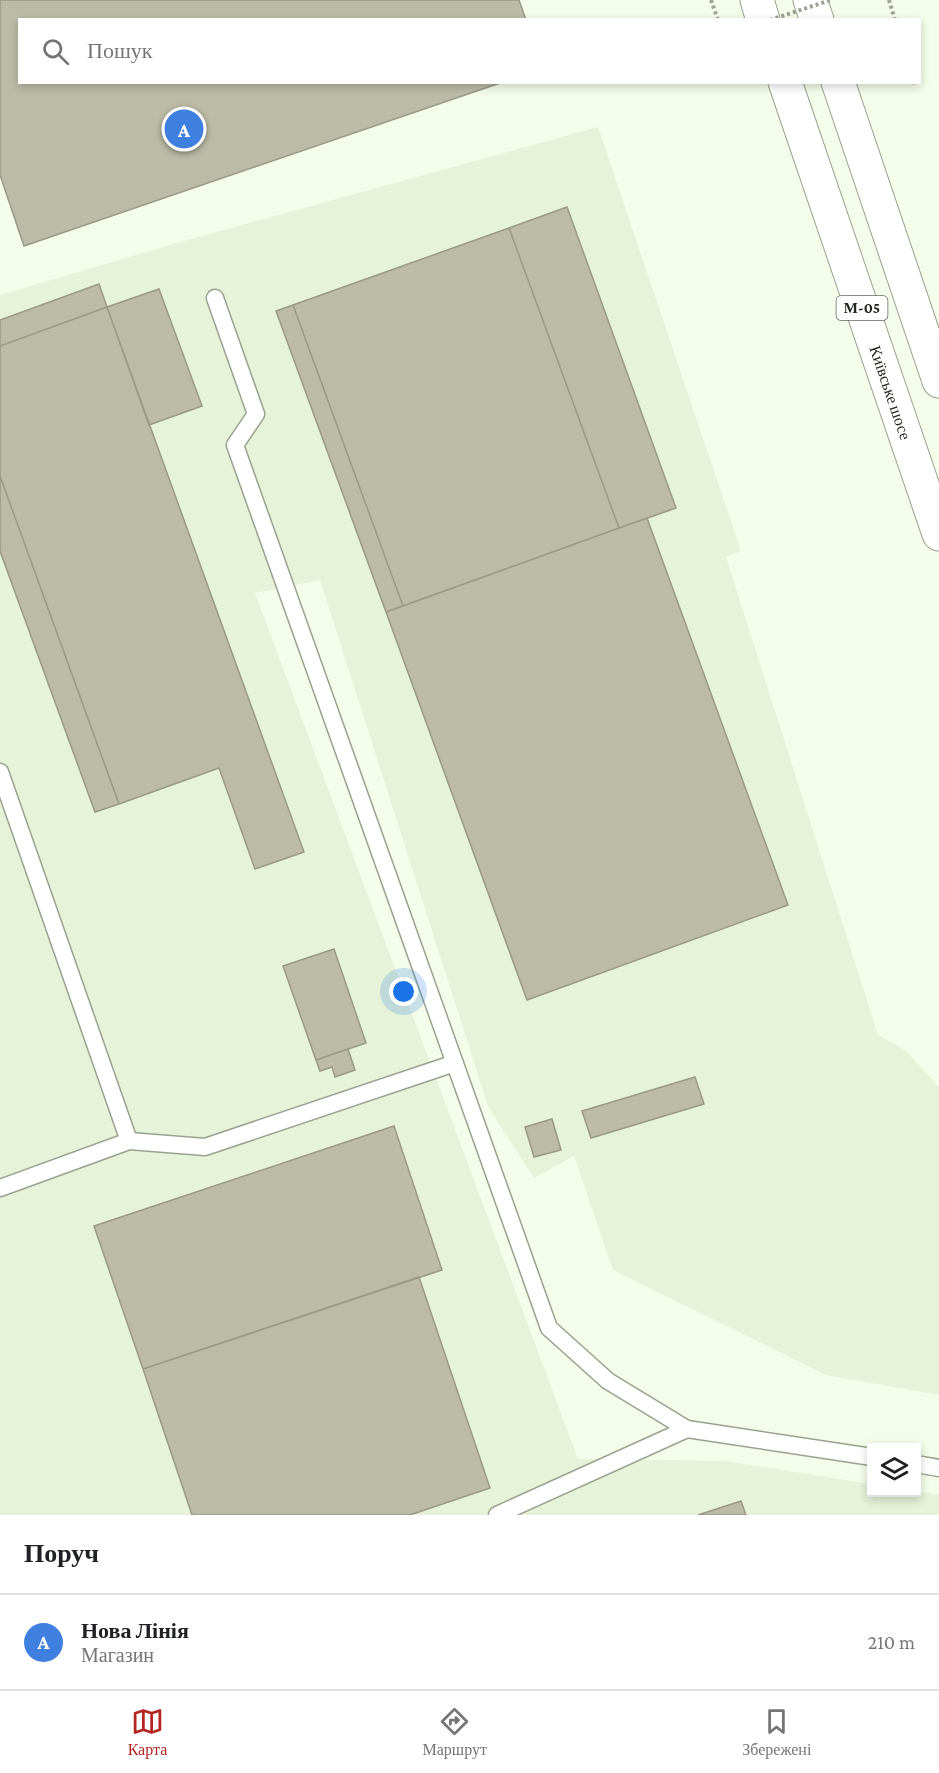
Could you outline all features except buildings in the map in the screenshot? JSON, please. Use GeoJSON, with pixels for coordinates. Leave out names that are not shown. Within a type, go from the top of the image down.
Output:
{"type":"FeatureCollection","features":[{"type":"Feature","properties":{"kind":"main road"},"geometry":{"type":"LineString","coordinates":[[757,0],[763,18]]}},
{"type":"Feature","properties":{"kind":"main road"},"geometry":{"type":"LineString","coordinates":[[810,0],[816,18]]}},
{"type":"Feature","properties":{"kind":"main road","name":"Київське шосе"},"geometry":{"type":"LineString","coordinates":[[786,84],[939,534]]}},
{"type":"Feature","properties":{"kind":"main road","name":"М-05"},"geometry":{"type":"LineString","coordinates":[[839,84],[939,381]]}},
{"type":"Feature","properties":{"kind":"lane"},"geometry":{"type":"LineString","coordinates":[[215,298],[256,414],[235,445],[549,1328],[608,1381],[687,1429],[867,1456]]}},
{"type":"Feature","properties":{"kind":"lane"},"geometry":{"type":"LineString","coordinates":[[0,772],[129,1141]]}},
{"type":"Feature","properties":{"kind":"lane"},"geometry":{"type":"LineString","coordinates":[[0,1188],[129,1141],[205,1147],[455,1063]]}},
{"type":"Feature","properties":{"kind":"lane"},"geometry":{"type":"LineString","coordinates":[[497,1515],[687,1429]]}},
{"type":"Feature","properties":{"kind":"lane"},"geometry":{"type":"LineString","coordinates":[[921,1465],[939,1468]]}},
{"type":"Feature","properties":{"kind":"path"},"geometry":{"type":"LineString","coordinates":[[711,0],[717,18]]}},
{"type":"Feature","properties":{"kind":"path"},"geometry":{"type":"LineString","coordinates":[[776,18],[831,0]]}},
{"type":"Feature","properties":{"kind":"path"},"geometry":{"type":"LineString","coordinates":[[890,0],[894,18]]}},
{"type":"Feature","properties":{"kind":"shaded area"},"geometry":{"type":"Polygon","coordinates":[[[598,127],[741,551],[726,557],[878,1035],[905,1050],[939,1087],[939,1395],[826,1375],[613,1270],[574,1156],[534,1178],[488,1106],[320,580],[255,593],[578,1459],[725,1461],[867,1483],[867,1497],[921,1497],[921,1492],[939,1495],[939,1515],[0,1515],[0,295],[180,242],[598,127]]]}},
{"type":"Feature","properties":{"kind":"place","name":"Нова Лінія"},"geometry":{"type":"Point","coordinates":[184,129]}}]}
